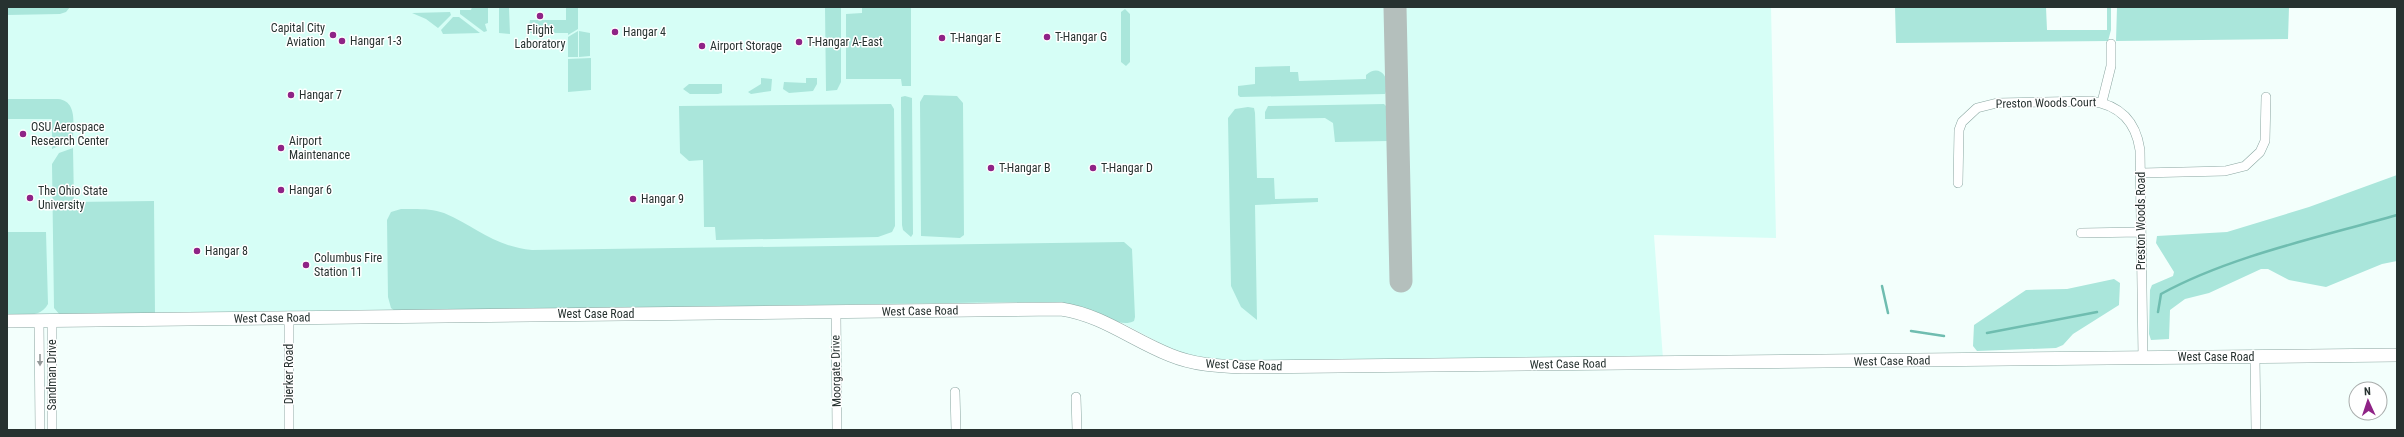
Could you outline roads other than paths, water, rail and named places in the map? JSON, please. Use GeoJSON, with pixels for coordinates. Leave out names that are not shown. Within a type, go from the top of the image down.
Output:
{"type":"FeatureCollection","features":[{"type":"Feature","properties":{"kind":"main road","name":"West Case Road"},"geometry":{"type":"LineString","coordinates":[[7,321],[289,319],[483,314],[836,313],[1038,309],[1072,310],[1102,320],[1159,350],[1181,359],[1204,365],[1243,367],[2397,355]]}},
{"type":"Feature","properties":{"kind":"street"},"geometry":{"type":"LineString","coordinates":[[2102,102],[2111,66],[2111,44]]}},
{"type":"Feature","properties":{"kind":"street"},"geometry":{"type":"LineString","coordinates":[[2141,173],[2225,171],[2245,166],[2260,152],[2264,141],[2266,97]]}},
{"type":"Feature","properties":{"kind":"street","name":"Preston Woods Road"},"geometry":{"type":"LineString","coordinates":[[2102,102],[2121,112],[2135,129],[2140,150],[2143,358]]}},
{"type":"Feature","properties":{"kind":"street","name":"Preston Woods Court"},"geometry":{"type":"LineString","coordinates":[[1958,183],[1959,130],[1969,113],[1977,108],[1997,103],[2102,102]]}},
{"type":"Feature","properties":{"kind":"street"},"geometry":{"type":"LineString","coordinates":[[2081,233],[2141,232]]}},
{"type":"Feature","properties":{"kind":"street","name":"Moorgate Drive"},"geometry":{"type":"LineString","coordinates":[[836,313],[837,430]]}},
{"type":"Feature","properties":{"kind":"street","name":"Dierker Road"},"geometry":{"type":"LineString","coordinates":[[289,319],[289,430]]}},
{"type":"Feature","properties":{"kind":"street","name":"Sandman Drive"},"geometry":{"type":"LineString","coordinates":[[40,430],[46,321]]}},
{"type":"Feature","properties":{"kind":"street","name":"Sandman Drive"},"geometry":{"type":"LineString","coordinates":[[46,321],[52,430]]}},
{"type":"Feature","properties":{"kind":"street"},"geometry":{"type":"LineString","coordinates":[[2255,357],[2256,430]]}},
{"type":"Feature","properties":{"kind":"street"},"geometry":{"type":"LineString","coordinates":[[955,392],[956,430]]}},
{"type":"Feature","properties":{"kind":"street"},"geometry":{"type":"LineString","coordinates":[[1076,397],[1076,430]]}},
{"type":"Feature","properties":{"kind":"waterway"},"geometry":{"type":"LineString","coordinates":[[2158,312],[2161,294],[2216,269],[2276,248],[2397,215]]}},
{"type":"Feature","properties":{"kind":"waterway"},"geometry":{"type":"LineString","coordinates":[[1882,286],[1888,313]]}},
{"type":"Feature","properties":{"kind":"waterway"},"geometry":{"type":"LineString","coordinates":[[1987,333],[2097,312]]}},
{"type":"Feature","properties":{"kind":"waterway"},"geometry":{"type":"LineString","coordinates":[[1911,331],[1944,336]]}},
{"type":"Feature","properties":{"kind":"place","name":"Flight Laboratory"},"geometry":{"type":"Point","coordinates":[540,16]}},
{"type":"Feature","properties":{"kind":"place","name":"Hangar 4"},"geometry":{"type":"Point","coordinates":[615,32]}},
{"type":"Feature","properties":{"kind":"place","name":"Capital City Aviation"},"geometry":{"type":"Point","coordinates":[333,35]}},
{"type":"Feature","properties":{"kind":"place","name":"T-Hangar G"},"geometry":{"type":"Point","coordinates":[1047,37]}},
{"type":"Feature","properties":{"kind":"place","name":"T-Hangar E"},"geometry":{"type":"Point","coordinates":[942,38]}},
{"type":"Feature","properties":{"kind":"place","name":"Hangar 1-3"},"geometry":{"type":"Point","coordinates":[342,41]}},
{"type":"Feature","properties":{"kind":"place","name":"T-Hangar A-East"},"geometry":{"type":"Point","coordinates":[799,42]}},
{"type":"Feature","properties":{"kind":"place","name":"Airport Storage"},"geometry":{"type":"Point","coordinates":[702,46]}},
{"type":"Feature","properties":{"kind":"place","name":"Hangar 7"},"geometry":{"type":"Point","coordinates":[291,95]}},
{"type":"Feature","properties":{"kind":"place","name":"OSU Aerospace Research Center"},"geometry":{"type":"Point","coordinates":[23,134]}},
{"type":"Feature","properties":{"kind":"place","name":"Airport Maintenance"},"geometry":{"type":"Point","coordinates":[281,148]}},
{"type":"Feature","properties":{"kind":"place","name":"T-Hangar B"},"geometry":{"type":"Point","coordinates":[991,168]}},
{"type":"Feature","properties":{"kind":"place","name":"T-Hangar D"},"geometry":{"type":"Point","coordinates":[1093,168]}},
{"type":"Feature","properties":{"kind":"place","name":"Hangar 6"},"geometry":{"type":"Point","coordinates":[281,190]}},
{"type":"Feature","properties":{"kind":"place","name":"The Ohio State University"},"geometry":{"type":"Point","coordinates":[30,198]}},
{"type":"Feature","properties":{"kind":"place","name":"Hangar 9"},"geometry":{"type":"Point","coordinates":[633,199]}},
{"type":"Feature","properties":{"kind":"place","name":"Hangar 8"},"geometry":{"type":"Point","coordinates":[197,251]}},
{"type":"Feature","properties":{"kind":"place","name":"Columbus Fire Station 11"},"geometry":{"type":"Point","coordinates":[306,265]}}]}
